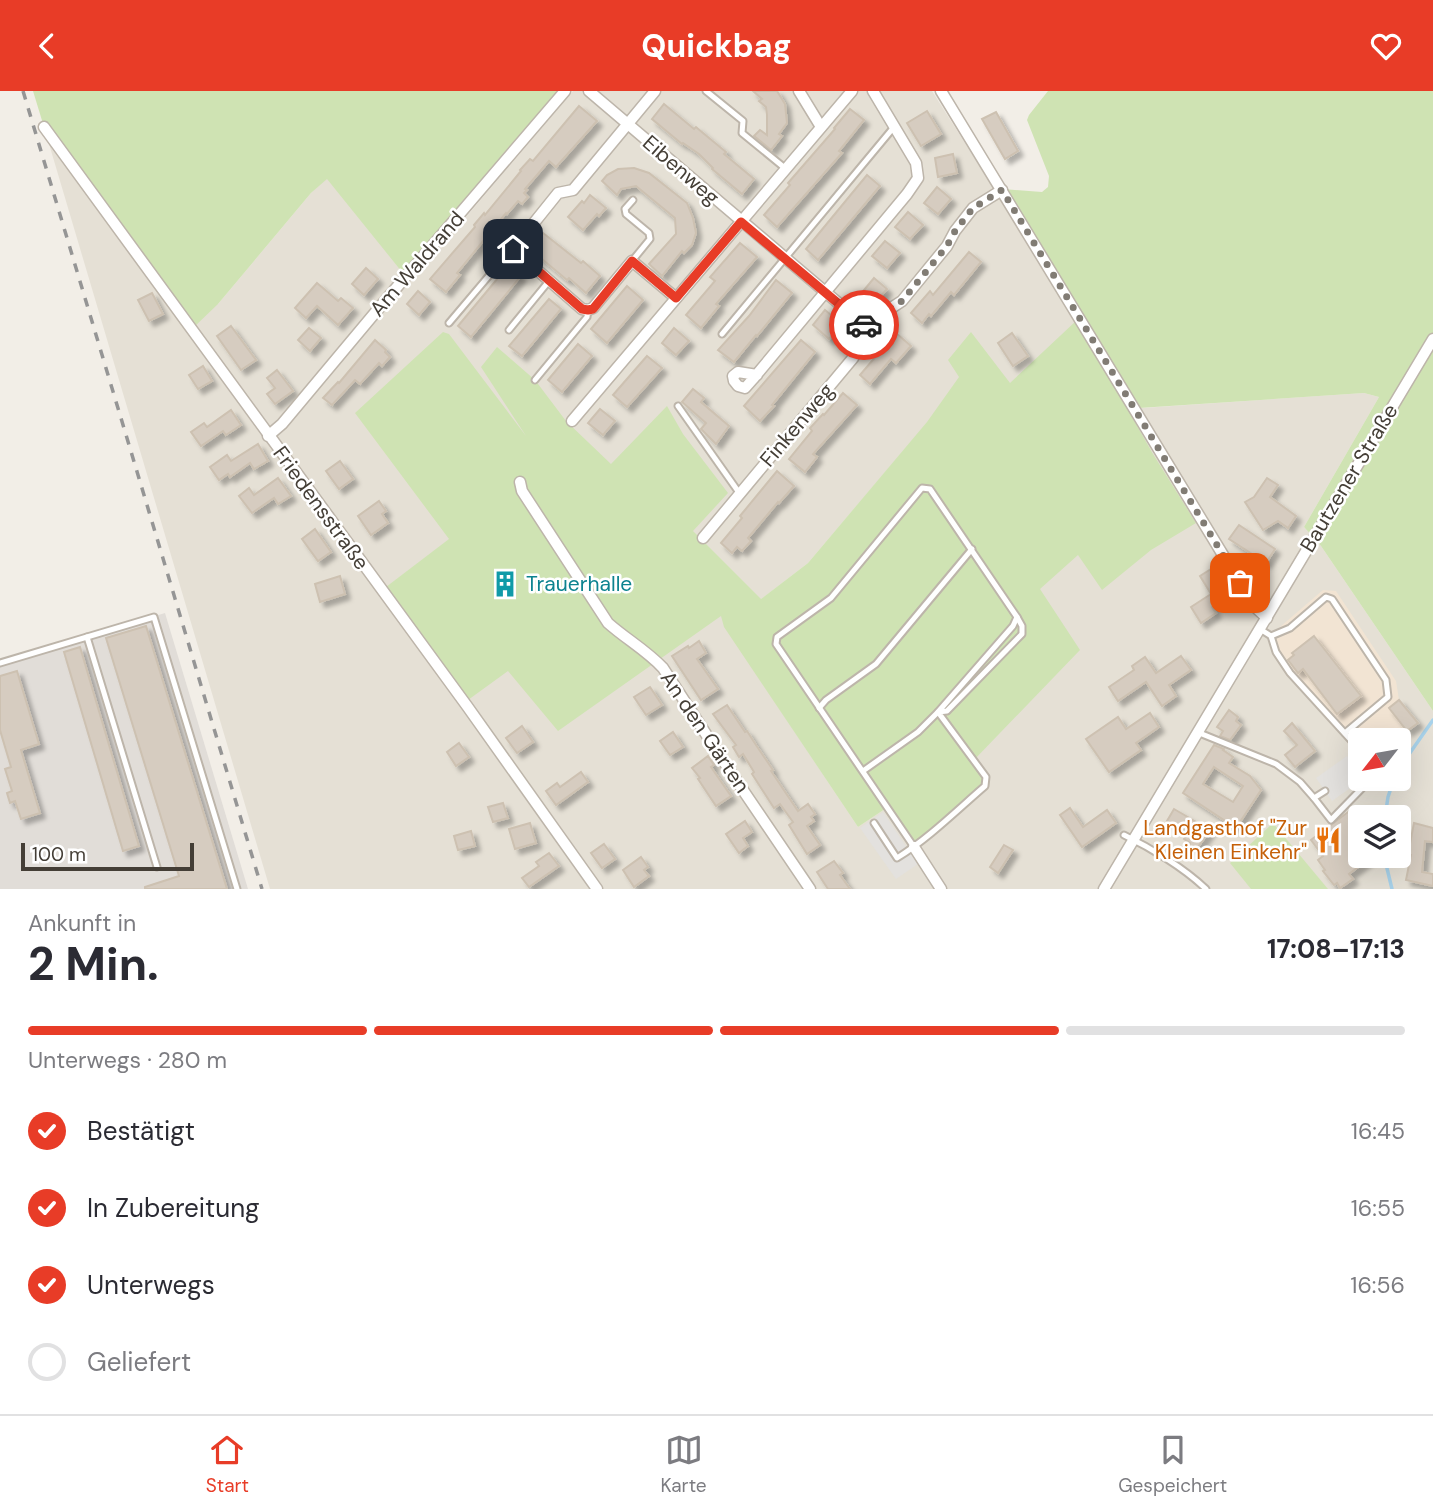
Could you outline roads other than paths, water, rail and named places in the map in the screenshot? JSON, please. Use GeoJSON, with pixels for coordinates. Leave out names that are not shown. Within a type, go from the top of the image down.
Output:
{"type":"FeatureCollection","features":[{"type":"Feature","properties":{"kind":"street","name":"Am Waldrand"},"geometry":{"type":"LineString","coordinates":[[268,436],[282,424],[565,91]]}},
{"type":"Feature","properties":{"kind":"street","name":"Eibenweg"},"geometry":{"type":"LineString","coordinates":[[589,91],[870,330]]}},
{"type":"Feature","properties":{"kind":"street"},"geometry":{"type":"LineString","coordinates":[[656,91],[573,190],[558,193],[513,249],[582,309],[593,309],[632,261],[676,298]]}},
{"type":"Feature","properties":{"kind":"street"},"geometry":{"type":"LineString","coordinates":[[799,91],[821,127]]}},
{"type":"Feature","properties":{"kind":"street"},"geometry":{"type":"LineString","coordinates":[[572,421],[852,91]]}},
{"type":"Feature","properties":{"kind":"street"},"geometry":{"type":"LineString","coordinates":[[757,375],[919,178],[916,163],[873,91]]}},
{"type":"Feature","properties":{"kind":"street"},"geometry":{"type":"LineString","coordinates":[[941,91],[1254,606],[1266,618]]}},
{"type":"Feature","properties":{"kind":"street","name":"Friedensstraße"},"geometry":{"type":"LineString","coordinates":[[44,127],[467,706],[597,889]]}},
{"type":"Feature","properties":{"kind":"street","name":"Finkenweg"},"geometry":{"type":"LineString","coordinates":[[704,538],[853,358],[870,330],[888,310],[902,301],[947,246],[973,208],[1002,190]]}},
{"type":"Feature","properties":{"kind":"street","name":"Bautzener Straße"},"geometry":{"type":"LineString","coordinates":[[1104,889],[1129,838],[1260,629],[1433,339]]}},
{"type":"Feature","properties":{"kind":"street","name":"An den Gärten"},"geometry":{"type":"LineString","coordinates":[[520,482],[522,491],[608,623],[651,655],[663,668],[810,889]]}},
{"type":"Feature","properties":{"kind":"street"},"geometry":{"type":"LineString","coordinates":[[914,848],[941,889]]}},
{"type":"Feature","properties":{"kind":"lane"},"geometry":{"type":"LineString","coordinates":[[706,91],[743,121],[742,133],[786,169]]}},
{"type":"Feature","properties":{"kind":"lane"},"geometry":{"type":"LineString","coordinates":[[722,334],[894,127]]}},
{"type":"Feature","properties":{"kind":"lane"},"geometry":{"type":"LineString","coordinates":[[632,261],[650,239],[649,233],[626,214],[625,209],[633,200]]}},
{"type":"Feature","properties":{"kind":"lane"},"geometry":{"type":"LineString","coordinates":[[449,323],[513,249]]}},
{"type":"Feature","properties":{"kind":"lane"},"geometry":{"type":"LineString","coordinates":[[509,330],[549,281]]}},
{"type":"Feature","properties":{"kind":"lane"},"geometry":{"type":"LineString","coordinates":[[535,380],[587,317],[588,310]]}},
{"type":"Feature","properties":{"kind":"lane"},"geometry":{"type":"LineString","coordinates":[[678,406],[740,494]]}},
{"type":"Feature","properties":{"kind":"lane"},"geometry":{"type":"LineString","coordinates":[[914,848],[776,644],[777,637],[831,597],[922,488],[930,489],[1022,626],[1022,634],[947,711],[938,712]]}},
{"type":"Feature","properties":{"kind":"lane"},"geometry":{"type":"LineString","coordinates":[[819,708],[826,699],[876,664],[972,549]]}},
{"type":"Feature","properties":{"kind":"lane"},"geometry":{"type":"LineString","coordinates":[[1271,636],[1290,628],[1326,597],[1332,599],[1385,680],[1388,697],[1345,733]]}},
{"type":"Feature","properties":{"kind":"lane"},"geometry":{"type":"LineString","coordinates":[[0,663],[154,617],[237,889]]}},
{"type":"Feature","properties":{"kind":"lane"},"geometry":{"type":"LineString","coordinates":[[863,771],[918,731],[938,712],[1013,626],[1017,617]]}},
{"type":"Feature","properties":{"kind":"lane"},"geometry":{"type":"LineString","coordinates":[[1260,629],[1271,636],[1276,652],[1290,673],[1348,736]]}},
{"type":"Feature","properties":{"kind":"lane"},"geometry":{"type":"LineString","coordinates":[[87,637],[157,867]]}},
{"type":"Feature","properties":{"kind":"lane"},"geometry":{"type":"LineString","coordinates":[[874,824],[897,859],[914,848],[985,786],[986,777],[938,712]]}},
{"type":"Feature","properties":{"kind":"lane"},"geometry":{"type":"LineString","coordinates":[[1197,732],[1276,764],[1300,782],[1331,820],[1359,791]]}},
{"type":"Feature","properties":{"kind":"lane"},"geometry":{"type":"LineString","coordinates":[[1314,798],[1325,791]]}},
{"type":"Feature","properties":{"kind":"lane"},"geometry":{"type":"LineString","coordinates":[[1129,838],[1206,889]]}},
{"type":"Feature","properties":{"kind":"waterway"},"geometry":{"type":"LineString","coordinates":[[1411,751],[1433,720]]}},
{"type":"Feature","properties":{"kind":"waterway"},"geometry":{"type":"LineString","coordinates":[[1387,805],[1390,791]]}},
{"type":"Feature","properties":{"kind":"waterway"},"geometry":{"type":"LineString","coordinates":[[1387,868],[1392,889]]}},
{"type":"Feature","properties":{"kind":"railway"},"geometry":{"type":"LineString","coordinates":[[23,91],[262,889]]}},
{"type":"Feature","properties":{"kind":"place","name":"Trauerhalle"},"geometry":{"type":"Point","coordinates":[505,584]}},
{"type":"Feature","properties":{"kind":"place","name":"Landgasthof \"Zur Kleinen Einkehr\""},"geometry":{"type":"Point","coordinates":[1328,840]}}]}
